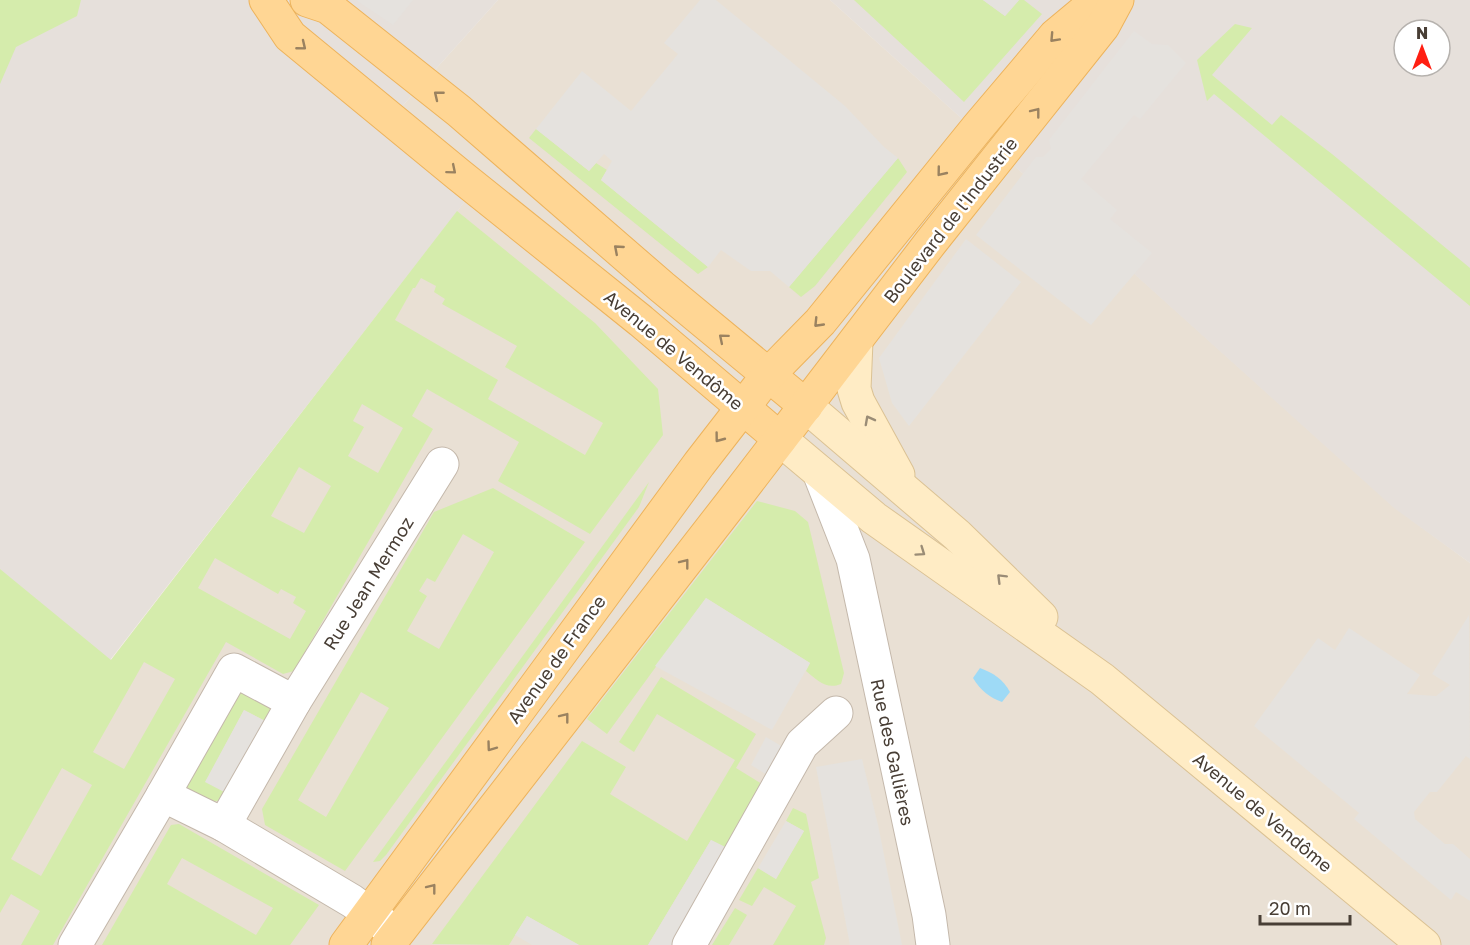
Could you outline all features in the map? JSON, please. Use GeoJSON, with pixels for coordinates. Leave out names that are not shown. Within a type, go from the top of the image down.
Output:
{"type":"FeatureCollection","features":[{"type":"Feature","properties":{"kind":"main road","name":"Avenue de Vendôme"},"geometry":{"type":"LineString","coordinates":[[266,0],[290,36],[468,183],[641,321],[874,518],[1102,679],[1424,945]]}},
{"type":"Feature","properties":{"kind":"main road","name":"Avenue de Vendôme"},"geometry":{"type":"LineString","coordinates":[[307,0],[328,7],[459,111],[662,287],[906,490],[965,542],[1102,679]]}},
{"type":"Feature","properties":{"kind":"main road","name":"Boulevard de l'Industrie"},"geometry":{"type":"LineString","coordinates":[[768,375],[820,322],[978,126],[1055,36],[1098,0]]}},
{"type":"Feature","properties":{"kind":"main road","name":"Boulevard de l'Industrie"},"geometry":{"type":"LineString","coordinates":[[780,439],[931,242],[1103,26],[1117,0]]}},
{"type":"Feature","properties":{"kind":"main road"},"geometry":{"type":"LineString","coordinates":[[856,341],[854,388],[858,402],[906,490]]}},
{"type":"Feature","properties":{"kind":"main road","name":"Avenue de France"},"geometry":{"type":"LineString","coordinates":[[346,945],[768,375]]}},
{"type":"Feature","properties":{"kind":"main road"},"geometry":{"type":"LineString","coordinates":[[392,940],[780,439]]}},
{"type":"Feature","properties":{"kind":"street","name":"Rue Jean Mermoz"},"geometry":{"type":"LineString","coordinates":[[224,825],[294,702],[442,464]]}},
{"type":"Feature","properties":{"kind":"street","name":"Rue des Gallières"},"geometry":{"type":"LineString","coordinates":[[819,472],[853,559],[929,915],[933,945]]}},
{"type":"Feature","properties":{"kind":"street"},"geometry":{"type":"LineString","coordinates":[[853,559],[874,518]]}},
{"type":"Feature","properties":{"kind":"street"},"geometry":{"type":"LineString","coordinates":[[75,945],[234,670],[294,702]]}},
{"type":"Feature","properties":{"kind":"street"},"geometry":{"type":"LineString","coordinates":[[689,945],[802,744],[836,713]]}},
{"type":"Feature","properties":{"kind":"street"},"geometry":{"type":"LineString","coordinates":[[163,795],[224,825],[369,913],[392,940]]}},
{"type":"Feature","properties":{"kind":"shaded area"},"geometry":{"type":"Polygon","coordinates":[[[0,0],[498,0],[388,122],[473,191],[110,660],[0,570],[0,0]]]}},
{"type":"Feature","properties":{"kind":"shaded area"},"geometry":{"type":"Polygon","coordinates":[[[356,0],[413,0],[393,25],[356,0]]]}},
{"type":"Feature","properties":{"kind":"shaded area"},"geometry":{"type":"Polygon","coordinates":[[[498,0],[830,0],[1394,507],[1470,563],[1470,945],[0,945],[0,570],[111,660],[472,192],[388,122],[498,0]]]}},
{"type":"Feature","properties":{"kind":"shaded area"},"geometry":{"type":"Polygon","coordinates":[[[700,0],[716,0],[845,106],[884,147],[898,158],[789,287],[770,271],[751,271],[721,250],[708,267],[601,180],[612,161],[604,154],[589,171],[536,129],[582,71],[631,111],[678,54],[664,43],[700,0]]]}},
{"type":"Feature","properties":{"kind":"shaded area"},"geometry":{"type":"Polygon","coordinates":[[[830,0],[1470,0],[1470,563],[1394,508],[830,0]]]}},
{"type":"Feature","properties":{"kind":"shaded area"},"geometry":{"type":"Polygon","coordinates":[[[983,0],[1019,0],[1005,16],[983,0]]]}},
{"type":"Feature","properties":{"kind":"shaded area"},"geometry":{"type":"Polygon","coordinates":[[[1134,31],[1152,44],[1168,45],[1186,63],[1140,119],[1134,115],[1081,179],[1117,210],[1110,219],[1152,253],[1091,325],[976,235],[1036,157],[1043,157],[1051,149],[1049,140],[1134,31]]]}},
{"type":"Feature","properties":{"kind":"shaded area"},"geometry":{"type":"Polygon","coordinates":[[[966,239],[1021,282],[909,426],[892,403],[879,358],[966,239]]]}},
{"type":"Feature","properties":{"kind":"shaded area"},"geometry":{"type":"Polygon","coordinates":[[[706,598],[810,663],[772,730],[655,666],[706,598]]]}},
{"type":"Feature","properties":{"kind":"shaded area"},"geometry":{"type":"Polygon","coordinates":[[[1469,615],[1470,759],[1466,756],[1437,792],[1430,792],[1414,812],[1415,819],[1445,844],[1453,844],[1470,859],[1470,901],[1456,892],[1451,900],[1354,819],[1359,813],[1254,726],[1318,638],[1335,650],[1349,628],[1420,675],[1407,694],[1436,696],[1450,685],[1432,674],[1469,615]]]}},
{"type":"Feature","properties":{"kind":"shaded area"},"geometry":{"type":"Polygon","coordinates":[[[244,710],[269,723],[228,794],[205,782],[244,710]]]}},
{"type":"Feature","properties":{"kind":"shaded area"},"geometry":{"type":"Polygon","coordinates":[[[766,737],[788,750],[772,778],[751,765],[766,737]]]}},
{"type":"Feature","properties":{"kind":"shaded area"},"geometry":{"type":"Polygon","coordinates":[[[862,759],[902,945],[850,945],[816,767],[862,759]]]}},
{"type":"Feature","properties":{"kind":"shaded area"},"geometry":{"type":"Polygon","coordinates":[[[786,821],[804,831],[776,879],[758,868],[786,821]]]}},
{"type":"Feature","properties":{"kind":"shaded area"},"geometry":{"type":"Polygon","coordinates":[[[711,840],[729,849],[674,945],[648,945],[711,840]]]}},
{"type":"Feature","properties":{"kind":"shaded area"},"geometry":{"type":"Polygon","coordinates":[[[527,916],[579,945],[532,945],[515,935],[527,916]]]}},
{"type":"Feature","properties":{"kind":"green space"},"geometry":{"type":"Polygon","coordinates":[[[0,0],[81,0],[77,16],[16,47],[0,84],[0,0]]]}},
{"type":"Feature","properties":{"kind":"green space"},"geometry":{"type":"Polygon","coordinates":[[[854,0],[983,0],[1005,16],[1019,0],[1024,0],[1042,14],[964,102],[854,0]]]}},
{"type":"Feature","properties":{"kind":"green space"},"geometry":{"type":"Polygon","coordinates":[[[1235,24],[1252,28],[1212,75],[1272,125],[1281,115],[1470,268],[1470,306],[1214,94],[1207,101],[1197,60],[1235,24]]]}},
{"type":"Feature","properties":{"kind":"green space"},"geometry":{"type":"Polygon","coordinates":[[[536,129],[589,171],[596,163],[607,170],[601,180],[708,267],[698,274],[529,138],[536,129]]]}},
{"type":"Feature","properties":{"kind":"green space"},"geometry":{"type":"Polygon","coordinates":[[[898,158],[907,172],[815,286],[801,297],[789,287],[898,158]]]}},
{"type":"Feature","properties":{"kind":"green space"},"geometry":{"type":"Polygon","coordinates":[[[457,211],[595,323],[658,389],[663,435],[590,534],[498,481],[519,442],[427,389],[412,416],[433,429],[294,671],[283,674],[226,642],[53,945],[21,945],[40,911],[11,894],[0,913],[0,569],[111,660],[457,211]],[[421,278],[395,320],[498,380],[488,399],[585,455],[603,423],[505,367],[517,346],[442,304],[445,299],[434,292],[436,286],[421,278]],[[362,404],[353,421],[364,427],[348,456],[378,473],[403,428],[362,404]],[[299,467],[271,516],[304,533],[331,486],[299,467]],[[215,558],[198,588],[290,639],[306,611],[293,603],[296,597],[281,589],[278,594],[215,558]],[[144,662],[93,752],[124,769],[175,679],[144,662]],[[62,768],[11,859],[41,876],[92,785],[62,768]]]}},
{"type":"Feature","properties":{"kind":"green space"},"geometry":{"type":"Polygon","coordinates":[[[649,482],[639,507],[386,855],[380,861],[373,862],[649,482]]]}},
{"type":"Feature","properties":{"kind":"green space"},"geometry":{"type":"Polygon","coordinates":[[[493,488],[585,542],[345,871],[265,825],[262,809],[434,512],[493,488]],[[463,534],[435,582],[427,578],[419,591],[427,596],[407,631],[439,649],[494,552],[463,534]],[[361,692],[298,800],[326,817],[389,708],[361,692]]]}},
{"type":"Feature","properties":{"kind":"green space"},"geometry":{"type":"Polygon","coordinates":[[[757,501],[795,511],[808,522],[844,673],[841,684],[831,686],[818,681],[806,671],[810,663],[706,598],[607,734],[587,719],[757,501]]]}},
{"type":"Feature","properties":{"kind":"green space"},"geometry":{"type":"Polygon","coordinates":[[[661,677],[756,734],[736,768],[767,787],[729,849],[711,840],[648,945],[579,945],[527,916],[509,945],[432,944],[582,741],[626,767],[610,794],[687,841],[735,760],[657,714],[634,752],[619,742],[661,677]]]}},
{"type":"Feature","properties":{"kind":"green space"},"geometry":{"type":"Polygon","coordinates":[[[242,692],[269,706],[271,713],[269,723],[244,710],[206,781],[228,794],[218,801],[208,801],[188,789],[186,783],[236,694],[242,692]]]}},
{"type":"Feature","properties":{"kind":"green space"},"geometry":{"type":"Polygon","coordinates":[[[793,808],[806,814],[819,878],[811,882],[826,938],[824,945],[773,945],[796,906],[764,887],[752,906],[739,900],[758,868],[776,879],[804,831],[786,821],[793,808]]]}},
{"type":"Feature","properties":{"kind":"green space"},"geometry":{"type":"Polygon","coordinates":[[[179,824],[319,905],[290,945],[102,945],[171,825],[179,824]],[[182,858],[167,884],[256,935],[273,908],[182,858]]]}},
{"type":"Feature","properties":{"kind":"green space"},"geometry":{"type":"Polygon","coordinates":[[[735,908],[747,915],[729,945],[712,945],[735,908]]]}},
{"type":"Feature","properties":{"kind":"water"},"geometry":{"type":"Polygon","coordinates":[[[980,668],[997,677],[1007,687],[1010,692],[1002,702],[986,693],[973,678],[980,668]]]}}]}
